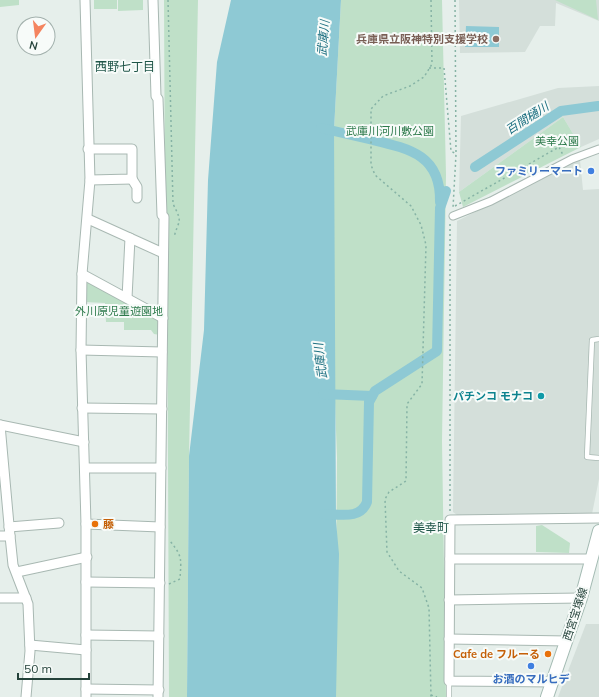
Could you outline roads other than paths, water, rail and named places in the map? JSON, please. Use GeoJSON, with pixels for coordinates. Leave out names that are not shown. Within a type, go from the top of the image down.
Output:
{"type":"FeatureCollection","features":[{"type":"Feature","properties":{"kind":"main road","name":"西宮宝塚線"},"geometry":{"type":"LineString","coordinates":[[548,697],[581,598],[599,531]]}},
{"type":"Feature","properties":{"kind":"street"},"geometry":{"type":"LineString","coordinates":[[85,0],[90,180],[88,219],[82,274],[81,350],[87,557],[86,693],[158,694],[164,217],[162,215],[153,0]]}},
{"type":"Feature","properties":{"kind":"street"},"geometry":{"type":"LineString","coordinates":[[88,149],[132,149],[132,179],[137,187],[137,198]]}},
{"type":"Feature","properties":{"kind":"street"},"geometry":{"type":"LineString","coordinates":[[453,216],[491,200],[566,162],[599,149]]}},
{"type":"Feature","properties":{"kind":"street"},"geometry":{"type":"LineString","coordinates":[[90,180],[132,179]]}},
{"type":"Feature","properties":{"kind":"street"},"geometry":{"type":"LineString","coordinates":[[88,219],[163,253]]}},
{"type":"Feature","properties":{"kind":"street"},"geometry":{"type":"LineString","coordinates":[[127,298],[132,280],[130,238]]}},
{"type":"Feature","properties":{"kind":"street"},"geometry":{"type":"LineString","coordinates":[[82,274],[163,318]]}},
{"type":"Feature","properties":{"kind":"street"},"geometry":{"type":"LineString","coordinates":[[81,350],[162,352]]}},
{"type":"Feature","properties":{"kind":"street"},"geometry":{"type":"LineString","coordinates":[[82,408],[162,409]]}},
{"type":"Feature","properties":{"kind":"street"},"geometry":{"type":"LineString","coordinates":[[26,697],[30,645],[26,598],[13,565],[5,536],[9,527],[3,476],[0,425],[84,442]]}},
{"type":"Feature","properties":{"kind":"street"},"geometry":{"type":"LineString","coordinates":[[85,468],[161,468]]}},
{"type":"Feature","properties":{"kind":"street"},"geometry":{"type":"LineString","coordinates":[[552,682],[449,681],[450,520],[599,518]]}},
{"type":"Feature","properties":{"kind":"street"},"geometry":{"type":"LineString","coordinates":[[9,527],[59,523]]}},
{"type":"Feature","properties":{"kind":"street"},"geometry":{"type":"LineString","coordinates":[[86,524],[160,527]]}},
{"type":"Feature","properties":{"kind":"street"},"geometry":{"type":"LineString","coordinates":[[17,572],[87,557]]}},
{"type":"Feature","properties":{"kind":"street"},"geometry":{"type":"LineString","coordinates":[[450,559],[591,559]]}},
{"type":"Feature","properties":{"kind":"street"},"geometry":{"type":"LineString","coordinates":[[86,582],[160,583]]}},
{"type":"Feature","properties":{"kind":"street"},"geometry":{"type":"LineString","coordinates":[[0,598],[26,598]]}},
{"type":"Feature","properties":{"kind":"street"},"geometry":{"type":"LineString","coordinates":[[450,600],[581,598]]}},
{"type":"Feature","properties":{"kind":"street"},"geometry":{"type":"LineString","coordinates":[[86,635],[159,636]]}},
{"type":"Feature","properties":{"kind":"street"},"geometry":{"type":"LineString","coordinates":[[449,639],[566,641]]}},
{"type":"Feature","properties":{"kind":"street"},"geometry":{"type":"LineString","coordinates":[[30,645],[86,650]]}},
{"type":"Feature","properties":{"kind":"lane"},"geometry":{"type":"LineString","coordinates":[[599,339],[592,340],[587,457],[599,458]]}},
{"type":"Feature","properties":{"kind":"lane"},"geometry":{"type":"LineString","coordinates":[[449,681],[449,697]]}},
{"type":"Feature","properties":{"kind":"water","name":"武庫川"},"geometry":{"type":"Polygon","coordinates":[[[231,0],[341,0],[334,130],[336,521],[339,554],[336,697],[187,697],[189,456],[204,330],[208,180],[217,62],[231,0]]]}},
{"type":"Feature","properties":{"kind":"water"},"geometry":{"type":"Polygon","coordinates":[[[466,26],[499,27],[499,47],[465,47],[466,26]]]}},
{"type":"Feature","properties":{"kind":"waterway","name":"百間樋川"},"geometry":{"type":"LineString","coordinates":[[475,167],[561,111],[598,106]]}},
{"type":"Feature","properties":{"kind":"waterway"},"geometry":{"type":"LineString","coordinates":[[321,128],[400,147],[421,157],[435,174],[439,186],[440,202]]}},
{"type":"Feature","properties":{"kind":"waterway"},"geometry":{"type":"LineString","coordinates":[[323,514],[349,515],[354,514],[364,508],[367,502],[369,402],[375,391],[437,351],[440,208],[446,191]]}},
{"type":"Feature","properties":{"kind":"waterway"},"geometry":{"type":"LineString","coordinates":[[323,394],[372,396]]}},
{"type":"Feature","properties":{"kind":"place","name":"兵庫県立阪神特別支援学校"},"geometry":{"type":"Point","coordinates":[496,39]}},
{"type":"Feature","properties":{"kind":"place","name":"ファミリーマート"},"geometry":{"type":"Point","coordinates":[591,171]}},
{"type":"Feature","properties":{"kind":"place","name":"パチンコ モナコ"},"geometry":{"type":"Point","coordinates":[541,396]}},
{"type":"Feature","properties":{"kind":"place","name":"藤"},"geometry":{"type":"Point","coordinates":[95,524]}},
{"type":"Feature","properties":{"kind":"place","name":"Cafe de フルーる"},"geometry":{"type":"Point","coordinates":[548,654]}},
{"type":"Feature","properties":{"kind":"place","name":"お酒のマルヒデ"},"geometry":{"type":"Point","coordinates":[531,666]}},
{"type":"Feature","properties":{"kind":"district","name":"西野七丁目"},"geometry":{"type":"Point","coordinates":[125,66]}},
{"type":"Feature","properties":{"kind":"district","name":"美幸町"},"geometry":{"type":"Point","coordinates":[431,527]}},
{"type":"Feature","properties":{"kind":"park label","name":"武庫川河川敷公園"},"geometry":{"type":"Point","coordinates":[390,131]}},
{"type":"Feature","properties":{"kind":"park label","name":"美幸公園"},"geometry":{"type":"Point","coordinates":[557,141]}},
{"type":"Feature","properties":{"kind":"park label","name":"外川原児童遊園地"},"geometry":{"type":"Point","coordinates":[119,311]}}]}
